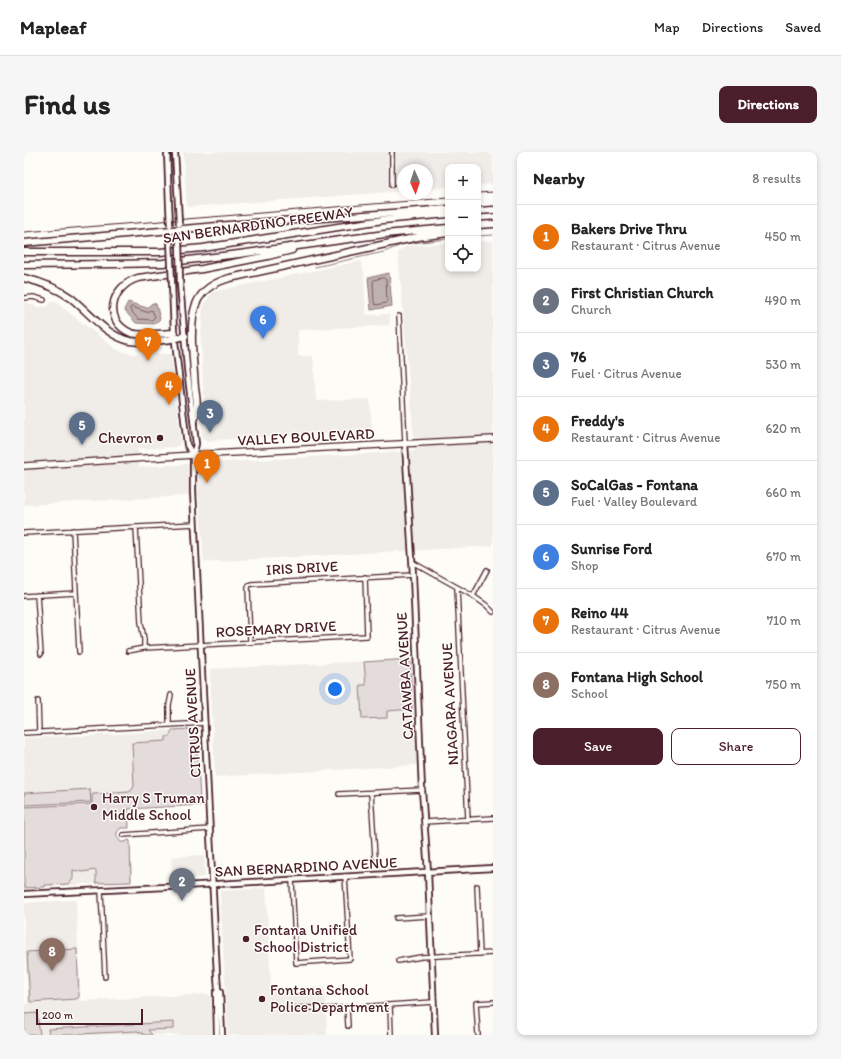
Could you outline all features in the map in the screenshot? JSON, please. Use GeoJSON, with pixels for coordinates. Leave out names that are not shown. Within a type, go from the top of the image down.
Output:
{"type":"FeatureCollection","features":[{"type":"Feature","properties":{"kind":"highway"},"geometry":{"type":"LineString","coordinates":[[24,243],[179,227],[445,209]]}},
{"type":"Feature","properties":{"kind":"highway"},"geometry":{"type":"LineString","coordinates":[[481,211],[493,210]]}},
{"type":"Feature","properties":{"kind":"highway","name":"SAN BERNARDINO FREEWAY"},"geometry":{"type":"LineString","coordinates":[[24,252],[160,252],[239,243],[383,220],[445,214]]}},
{"type":"Feature","properties":{"kind":"highway"},"geometry":{"type":"LineString","coordinates":[[481,225],[493,224]]}},
{"type":"Feature","properties":{"kind":"highway","name":"SAN BERNARDINO FREEWAY"},"geometry":{"type":"LineString","coordinates":[[24,265],[163,263],[384,234],[445,228]]}},
{"type":"Feature","properties":{"kind":"highway"},"geometry":{"type":"LineString","coordinates":[[194,421],[197,409],[192,341],[192,317],[198,300],[212,285],[230,278],[418,237],[445,233]]}},
{"type":"Feature","properties":{"kind":"highway"},"geometry":{"type":"LineString","coordinates":[[185,336],[140,335],[125,330],[117,321],[114,309],[114,299],[121,288],[129,282],[141,277],[202,269],[268,256],[326,242]]}},
{"type":"Feature","properties":{"kind":"highway"},"geometry":{"type":"LineString","coordinates":[[24,278],[44,284],[62,292],[119,338],[136,342],[164,341],[175,336]]}},
{"type":"Feature","properties":{"kind":"main road","name":"CITRUS AVENUE"},"geometry":{"type":"LineString","coordinates":[[167,152],[175,336],[187,445],[192,455]]}},
{"type":"Feature","properties":{"kind":"main road","name":"CITRUS AVENUE"},"geometry":{"type":"LineString","coordinates":[[175,152],[180,284],[187,368],[196,444],[192,455],[195,524],[212,884],[222,1035]]}},
{"type":"Feature","properties":{"kind":"main road","name":"VALLEY BOULEVARD"},"geometry":{"type":"LineString","coordinates":[[24,466],[493,438]]}},
{"type":"Feature","properties":{"kind":"main road","name":"CATAWBA AVENUE"},"geometry":{"type":"LineString","coordinates":[[405,443],[413,575],[422,790],[428,872],[435,1035]]}},
{"type":"Feature","properties":{"kind":"main road","name":"SAN BERNARDINO AVENUE"},"geometry":{"type":"LineString","coordinates":[[24,894],[101,891],[493,868]]}},
{"type":"Feature","properties":{"kind":"main road","name":"CITRUS AVENUE"},"geometry":{"type":"LineString","coordinates":[[218,990],[216,993],[218,1035]]}},
{"type":"Feature","properties":{"kind":"street"},"geometry":{"type":"LineString","coordinates":[[392,152],[392,185]]}},
{"type":"Feature","properties":{"kind":"street"},"geometry":{"type":"LineString","coordinates":[[24,298],[33,297],[44,300]]}},
{"type":"Feature","properties":{"kind":"street","name":"CATAWBA AVENUE"},"geometry":{"type":"LineString","coordinates":[[399,316],[405,443]]}},
{"type":"Feature","properties":{"kind":"street"},"geometry":{"type":"LineString","coordinates":[[24,533],[195,524]]}},
{"type":"Feature","properties":{"kind":"street"},"geometry":{"type":"LineString","coordinates":[[136,527],[141,623],[144,648]]}},
{"type":"Feature","properties":{"kind":"street"},"geometry":{"type":"LineString","coordinates":[[73,530],[79,652]]}},
{"type":"Feature","properties":{"kind":"street"},"geometry":{"type":"LineString","coordinates":[[412,562],[473,596],[493,612]]}},
{"type":"Feature","properties":{"kind":"street"},"geometry":{"type":"LineString","coordinates":[[473,596],[487,570]]}},
{"type":"Feature","properties":{"kind":"street","name":"IRIS DRIVE"},"geometry":{"type":"LineString","coordinates":[[250,642],[248,588],[251,584],[413,575]]}},
{"type":"Feature","properties":{"kind":"street","name":"ROSEMARY DRIVE"},"geometry":{"type":"LineString","coordinates":[[128,651],[144,648],[367,636],[364,578]]}},
{"type":"Feature","properties":{"kind":"street","name":"NIAGARA AVENUE"},"geometry":{"type":"LineString","coordinates":[[457,588],[468,820]]}},
{"type":"Feature","properties":{"kind":"street"},"geometry":{"type":"LineString","coordinates":[[24,596],[76,593]]}},
{"type":"Feature","properties":{"kind":"street"},"geometry":{"type":"LineString","coordinates":[[37,595],[41,654]]}},
{"type":"Feature","properties":{"kind":"street"},"geometry":{"type":"LineString","coordinates":[[169,725],[169,705],[171,695]]}},
{"type":"Feature","properties":{"kind":"street"},"geometry":{"type":"LineString","coordinates":[[38,701],[39,732]]}},
{"type":"Feature","properties":{"kind":"street"},"geometry":{"type":"LineString","coordinates":[[24,733],[205,723]]}},
{"type":"Feature","properties":{"kind":"street"},"geometry":{"type":"LineString","coordinates":[[339,794],[422,790]]}},
{"type":"Feature","properties":{"kind":"street"},"geometry":{"type":"LineString","coordinates":[[371,793],[375,857]]}},
{"type":"Feature","properties":{"kind":"street"},"geometry":{"type":"LineString","coordinates":[[424,822],[493,818]]}},
{"type":"Feature","properties":{"kind":"street"},"geometry":{"type":"LineString","coordinates":[[123,835],[210,830]]}},
{"type":"Feature","properties":{"kind":"street"},"geometry":{"type":"LineString","coordinates":[[292,880],[296,963],[350,959],[345,876]]}},
{"type":"Feature","properties":{"kind":"street"},"geometry":{"type":"LineString","coordinates":[[477,886],[480,954]]}},
{"type":"Feature","properties":{"kind":"street"},"geometry":{"type":"LineString","coordinates":[[101,891],[105,977]]}},
{"type":"Feature","properties":{"kind":"street"},"geometry":{"type":"LineString","coordinates":[[396,918],[429,916]]}},
{"type":"Feature","properties":{"kind":"street"},"geometry":{"type":"LineString","coordinates":[[398,961],[431,956],[493,953]]}},
{"type":"Feature","properties":{"kind":"street"},"geometry":{"type":"LineString","coordinates":[[296,1008],[327,1009],[434,1002]]}},
{"type":"Feature","properties":{"kind":"street"},"geometry":{"type":"LineString","coordinates":[[478,1035],[476,1003],[493,1002]]}},
{"type":"Feature","properties":{"kind":"street"},"geometry":{"type":"LineString","coordinates":[[390,1005],[391,1035]]}},
{"type":"Feature","properties":{"kind":"street"},"geometry":{"type":"LineString","coordinates":[[347,1007],[348,1026]]}},
{"type":"Feature","properties":{"kind":"shaded area"},"geometry":{"type":"Polygon","coordinates":[[[183,152],[493,152],[493,184],[481,185],[481,164],[445,164],[445,187],[433,188],[433,164],[397,164],[397,191],[187,207],[183,152]]]}},
{"type":"Feature","properties":{"kind":"shaded area"},"geometry":{"type":"Polygon","coordinates":[[[493,241],[493,546],[204,562],[199,495],[24,505],[24,302],[38,307],[47,307],[53,300],[117,350],[132,354],[171,354],[181,442],[177,447],[138,449],[139,467],[415,451],[398,252],[407,246],[445,243],[445,272],[481,272],[481,242],[493,241]]]}},
{"type":"Feature","properties":{"kind":"shaded area"},"geometry":{"type":"Polygon","coordinates":[[[361,261],[364,273],[366,315],[389,314],[390,325],[298,330],[298,356],[313,356],[316,401],[370,399],[372,431],[206,441],[202,438],[201,415],[204,406],[201,340],[203,307],[212,292],[361,261]]]}},
{"type":"Feature","properties":{"kind":"shaded area"},"geometry":{"type":"Polygon","coordinates":[[[410,659],[412,709],[387,711],[387,718],[362,719],[360,685],[366,685],[364,662],[410,659]]]}},
{"type":"Feature","properties":{"kind":"shaded area"},"geometry":{"type":"Polygon","coordinates":[[[412,659],[417,765],[215,777],[210,669],[412,659]]]}},
{"type":"Feature","properties":{"kind":"shaded area","name":"Harry S Truman Middle School"},"geometry":{"type":"Polygon","coordinates":[[[192,729],[196,733],[201,805],[128,809],[129,828],[121,828],[116,834],[121,842],[130,841],[132,881],[24,888],[24,738],[88,736],[192,729]]]}},
{"type":"Feature","properties":{"kind":"shaded area","name":"Harry S Truman Middle School"},"geometry":{"type":"Polygon","coordinates":[[[192,729],[196,733],[201,805],[128,809],[129,828],[121,828],[117,835],[121,842],[130,841],[131,882],[96,883],[96,870],[82,872],[73,870],[73,879],[69,884],[24,888],[24,807],[92,804],[93,794],[129,792],[134,786],[132,743],[166,741],[166,737],[170,735],[172,730],[192,729]]]}},
{"type":"Feature","properties":{"kind":"shaded area"},"geometry":{"type":"Polygon","coordinates":[[[90,789],[91,802],[25,805],[24,793],[90,789]]]}},
{"type":"Feature","properties":{"kind":"shaded area"},"geometry":{"type":"Polygon","coordinates":[[[204,855],[204,877],[173,879],[171,857],[204,855]]]}},
{"type":"Feature","properties":{"kind":"shaded area","name":"Fontana Unified School District"},"geometry":{"type":"Polygon","coordinates":[[[266,888],[271,989],[325,987],[327,1035],[228,1035],[220,891],[266,888]]]}},
{"type":"Feature","properties":{"kind":"shaded area"},"geometry":{"type":"Polygon","coordinates":[[[76,900],[80,1001],[207,994],[211,996],[212,1035],[24,1035],[24,1004],[28,1004],[24,903],[76,900]]]}},
{"type":"Feature","properties":{"kind":"shaded area"},"geometry":{"type":"Polygon","coordinates":[[[77,949],[79,997],[76,999],[30,1002],[27,952],[77,949]]]}},
{"type":"Feature","properties":{"kind":"shaded area"},"geometry":{"type":"Polygon","coordinates":[[[37,1013],[40,1035],[24,1035],[24,1014],[37,1013]]]}},
{"type":"Feature","properties":{"kind":"shaded area"},"geometry":{"type":"Polygon","coordinates":[[[174,1022],[174,1029],[148,1030],[152,1035],[145,1035],[137,1031],[49,1035],[48,1029],[174,1022]]]}},
{"type":"Feature","properties":{"kind":"water"},"geometry":{"type":"Polygon","coordinates":[[[389,273],[392,306],[371,310],[368,278],[389,273]]]}},
{"type":"Feature","properties":{"kind":"water"},"geometry":{"type":"Polygon","coordinates":[[[128,302],[147,308],[152,303],[156,304],[160,319],[154,324],[136,323],[124,310],[128,302]]]}},
{"type":"Feature","properties":{"kind":"waterway"},"geometry":{"type":"LineString","coordinates":[[481,236],[493,235]]}},
{"type":"Feature","properties":{"kind":"waterway"},"geometry":{"type":"LineString","coordinates":[[315,267],[384,252],[404,244],[445,239]]}},
{"type":"Feature","properties":{"kind":"railway"},"geometry":{"type":"LineString","coordinates":[[481,193],[493,192]]}},
{"type":"Feature","properties":{"kind":"railway"},"geometry":{"type":"LineString","coordinates":[[24,232],[445,198]]}},
{"type":"Feature","properties":{"kind":"place","name":"Sunrise Ford"},"geometry":{"type":"Point","coordinates":[263,339]}},
{"type":"Feature","properties":{"kind":"place","name":"Reino 44"},"geometry":{"type":"Point","coordinates":[148,361]}},
{"type":"Feature","properties":{"kind":"place","name":"Freddy's"},"geometry":{"type":"Point","coordinates":[169,405]}},
{"type":"Feature","properties":{"kind":"place","name":"76"},"geometry":{"type":"Point","coordinates":[210,433]}},
{"type":"Feature","properties":{"kind":"place","name":"Chevron"},"geometry":{"type":"Point","coordinates":[160,438]}},
{"type":"Feature","properties":{"kind":"place","name":"SoCalGas - Fontana"},"geometry":{"type":"Point","coordinates":[82,445]}},
{"type":"Feature","properties":{"kind":"place","name":"Bakers Drive Thru"},"geometry":{"type":"Point","coordinates":[207,483]}},
{"type":"Feature","properties":{"kind":"place","name":"Harry S Truman Middle School"},"geometry":{"type":"Point","coordinates":[94,807]}},
{"type":"Feature","properties":{"kind":"place","name":"First Christian Church"},"geometry":{"type":"Point","coordinates":[182,901]}},
{"type":"Feature","properties":{"kind":"place","name":"Fontana Unified School District"},"geometry":{"type":"Point","coordinates":[246,939]}},
{"type":"Feature","properties":{"kind":"place","name":"Fontana High School"},"geometry":{"type":"Point","coordinates":[52,971]}},
{"type":"Feature","properties":{"kind":"place","name":"Fontana School Police Department"},"geometry":{"type":"Point","coordinates":[262,999]}}]}
